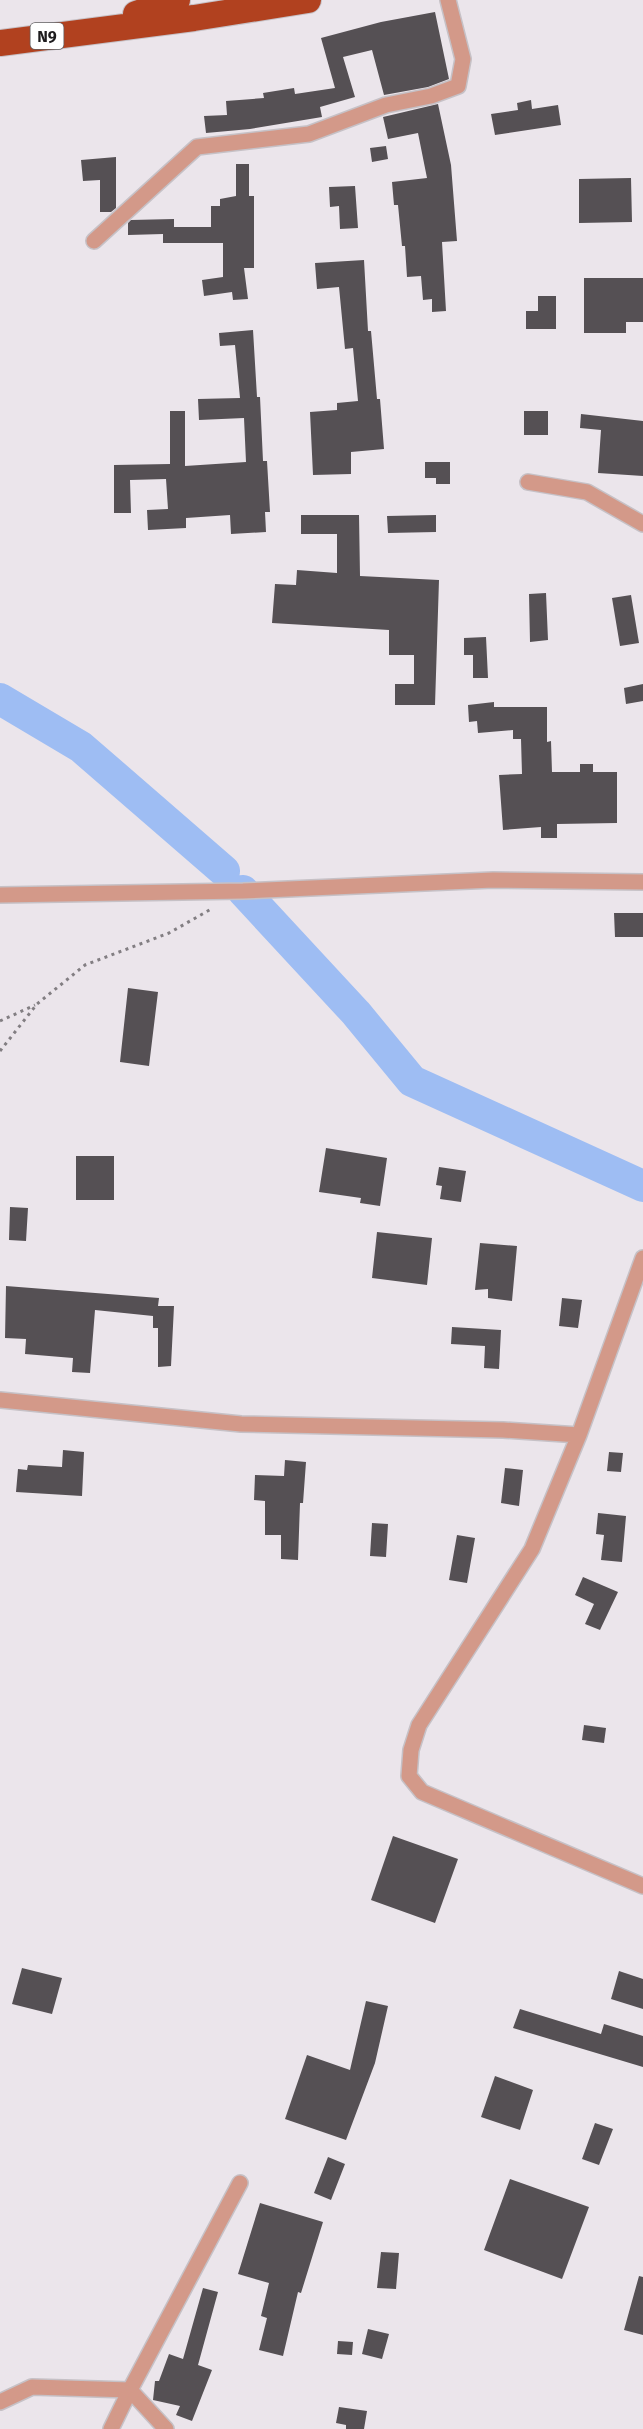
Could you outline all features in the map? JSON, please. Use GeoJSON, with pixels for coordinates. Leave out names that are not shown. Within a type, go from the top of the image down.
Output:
{"type":"FeatureCollection","features":[{"type":"Feature","properties":{"kind":"highway","name":"N9"},"geometry":{"type":"LineString","coordinates":[[93,29],[177,0]]}},
{"type":"Feature","properties":{"kind":"highway","name":"N9"},"geometry":{"type":"LineString","coordinates":[[0,43],[93,29],[194,18],[308,0]]}},
{"type":"Feature","properties":{"kind":"street"},"geometry":{"type":"LineString","coordinates":[[94,242],[197,147],[309,134],[386,105],[431,96],[458,86],[463,59],[448,0]]}},
{"type":"Feature","properties":{"kind":"street"},"geometry":{"type":"LineString","coordinates":[[528,482],[587,492],[643,524]]}},
{"type":"Feature","properties":{"kind":"street"},"geometry":{"type":"LineString","coordinates":[[0,895],[243,891],[494,880],[643,882]]}},
{"type":"Feature","properties":{"kind":"street"},"geometry":{"type":"LineString","coordinates":[[643,1258],[579,1435],[532,1549],[419,1725],[411,1750],[409,1776],[422,1792],[643,1886]]}},
{"type":"Feature","properties":{"kind":"street"},"geometry":{"type":"LineString","coordinates":[[0,1400],[242,1424],[503,1430],[579,1435]]}},
{"type":"Feature","properties":{"kind":"street"},"geometry":{"type":"LineString","coordinates":[[111,2429],[240,2183]]}},
{"type":"Feature","properties":{"kind":"street"},"geometry":{"type":"LineString","coordinates":[[0,2402],[32,2387],[130,2390],[166,2429]]}},
{"type":"Feature","properties":{"kind":"path"},"geometry":{"type":"LineString","coordinates":[[0,1051],[37,1004],[85,965],[169,933],[243,891]]}},
{"type":"Feature","properties":{"kind":"path"},"geometry":{"type":"LineString","coordinates":[[0,1021],[37,1004]]}},
{"type":"Feature","properties":{"kind":"building"},"geometry":{"type":"Polygon","coordinates":[[[435,12],[449,79],[428,87],[384,95],[372,50],[343,57],[355,97],[320,107],[322,117],[250,129],[206,133],[204,116],[227,115],[226,101],[264,98],[263,93],[294,88],[295,94],[335,88],[321,38],[381,22],[435,12]]]}},
{"type":"Feature","properties":{"kind":"building"},"geometry":{"type":"Polygon","coordinates":[[[531,100],[532,109],[558,105],[561,125],[495,135],[491,114],[518,110],[517,103],[531,100]]]}},
{"type":"Feature","properties":{"kind":"building"},"geometry":{"type":"Polygon","coordinates":[[[438,104],[451,165],[457,241],[442,242],[446,311],[432,312],[432,299],[423,300],[421,276],[407,277],[405,246],[402,246],[398,205],[394,205],[392,182],[427,178],[418,133],[388,139],[383,117],[438,104]]]}},
{"type":"Feature","properties":{"kind":"building"},"geometry":{"type":"Polygon","coordinates":[[[386,146],[388,159],[372,162],[370,148],[386,146]]]}},
{"type":"Feature","properties":{"kind":"building"},"geometry":{"type":"Polygon","coordinates":[[[116,157],[116,208],[111,212],[100,212],[100,180],[83,181],[81,160],[116,157]]]}},
{"type":"Feature","properties":{"kind":"building"},"geometry":{"type":"Polygon","coordinates":[[[236,164],[249,164],[249,196],[254,196],[254,268],[244,268],[248,299],[233,300],[232,292],[204,296],[202,280],[223,277],[223,243],[163,243],[163,234],[128,235],[128,223],[131,220],[174,219],[174,227],[211,227],[211,206],[220,206],[220,199],[236,196],[236,164]]]}},
{"type":"Feature","properties":{"kind":"building"},"geometry":{"type":"Polygon","coordinates":[[[631,178],[632,222],[579,223],[579,179],[631,178]]]}},
{"type":"Feature","properties":{"kind":"building"},"geometry":{"type":"Polygon","coordinates":[[[355,186],[358,228],[340,229],[339,206],[330,207],[329,187],[355,186]]]}},
{"type":"Feature","properties":{"kind":"building"},"geometry":{"type":"Polygon","coordinates":[[[364,260],[368,331],[371,331],[384,449],[351,452],[351,474],[313,475],[310,412],[337,410],[337,403],[358,401],[353,348],[345,349],[339,287],[317,289],[315,263],[364,260]]]}},
{"type":"Feature","properties":{"kind":"building"},"geometry":{"type":"Polygon","coordinates":[[[584,278],[643,278],[643,322],[626,322],[626,333],[584,333],[584,278]]]}},
{"type":"Feature","properties":{"kind":"building"},"geometry":{"type":"Polygon","coordinates":[[[538,296],[556,296],[556,329],[526,329],[526,311],[538,311],[538,296]]]}},
{"type":"Feature","properties":{"kind":"building"},"geometry":{"type":"Polygon","coordinates":[[[253,330],[257,397],[260,397],[263,461],[267,461],[270,512],[265,512],[266,532],[231,534],[230,515],[186,518],[186,528],[148,530],[147,510],[168,509],[166,479],[130,480],[131,513],[114,513],[114,465],[170,464],[170,411],[185,411],[185,466],[246,462],[244,418],[199,420],[198,399],[240,398],[235,345],[220,346],[219,333],[253,330]]]}},
{"type":"Feature","properties":{"kind":"building"},"geometry":{"type":"Polygon","coordinates":[[[524,411],[548,411],[548,435],[524,435],[524,411]]]}},
{"type":"Feature","properties":{"kind":"building"},"geometry":{"type":"Polygon","coordinates":[[[581,414],[643,421],[643,476],[598,473],[601,430],[580,428],[581,414]]]}},
{"type":"Feature","properties":{"kind":"building"},"geometry":{"type":"Polygon","coordinates":[[[425,462],[450,462],[450,484],[436,484],[436,478],[425,478],[425,462]]]}},
{"type":"Feature","properties":{"kind":"building"},"geometry":{"type":"Polygon","coordinates":[[[301,515],[359,515],[360,576],[439,580],[435,705],[395,705],[395,684],[414,684],[414,655],[389,655],[389,630],[272,623],[275,584],[296,585],[297,570],[337,573],[337,534],[301,534],[301,515]]]}},
{"type":"Feature","properties":{"kind":"building"},"geometry":{"type":"Polygon","coordinates":[[[436,515],[436,532],[388,533],[387,516],[436,515]]]}},
{"type":"Feature","properties":{"kind":"building"},"geometry":{"type":"Polygon","coordinates":[[[546,593],[548,640],[530,642],[529,594],[546,593]]]}},
{"type":"Feature","properties":{"kind":"building"},"geometry":{"type":"Polygon","coordinates":[[[631,595],[639,643],[620,646],[612,598],[631,595]]]}},
{"type":"Feature","properties":{"kind":"building"},"geometry":{"type":"Polygon","coordinates":[[[486,637],[488,678],[473,678],[473,655],[464,655],[464,638],[486,637]]]}},
{"type":"Feature","properties":{"kind":"building"},"geometry":{"type":"Polygon","coordinates":[[[643,684],[643,701],[626,704],[624,688],[643,684]]]}},
{"type":"Feature","properties":{"kind":"building"},"geometry":{"type":"Polygon","coordinates":[[[494,702],[494,707],[547,707],[547,742],[551,741],[552,772],[580,772],[580,764],[593,764],[593,772],[617,772],[617,823],[557,824],[557,838],[541,838],[541,827],[503,830],[499,775],[522,774],[521,739],[513,739],[513,730],[478,733],[477,721],[469,722],[468,705],[494,702]]]}},
{"type":"Feature","properties":{"kind":"building"},"geometry":{"type":"Polygon","coordinates":[[[614,913],[643,913],[643,937],[615,937],[614,913]]]}},
{"type":"Feature","properties":{"kind":"building"},"geometry":{"type":"Polygon","coordinates":[[[128,988],[158,992],[149,1066],[120,1062],[128,988]]]}},
{"type":"Feature","properties":{"kind":"building"},"geometry":{"type":"Polygon","coordinates":[[[326,1148],[387,1158],[380,1206],[360,1203],[361,1198],[319,1192],[326,1148]]]}},
{"type":"Feature","properties":{"kind":"building"},"geometry":{"type":"Polygon","coordinates":[[[76,1156],[114,1156],[114,1200],[76,1200],[76,1156]]]}},
{"type":"Feature","properties":{"kind":"building"},"geometry":{"type":"Polygon","coordinates":[[[439,1167],[466,1171],[461,1202],[440,1199],[442,1186],[436,1185],[439,1167]]]}},
{"type":"Feature","properties":{"kind":"building"},"geometry":{"type":"Polygon","coordinates":[[[10,1207],[28,1208],[26,1241],[9,1240],[10,1207]]]}},
{"type":"Feature","properties":{"kind":"building"},"geometry":{"type":"Polygon","coordinates":[[[377,1232],[432,1238],[427,1285],[372,1278],[377,1232]]]}},
{"type":"Feature","properties":{"kind":"building"},"geometry":{"type":"Polygon","coordinates":[[[480,1243],[517,1246],[512,1301],[488,1298],[488,1289],[475,1290],[480,1243]]]}},
{"type":"Feature","properties":{"kind":"building"},"geometry":{"type":"Polygon","coordinates":[[[6,1286],[159,1298],[158,1306],[174,1306],[171,1366],[158,1367],[158,1328],[153,1328],[153,1316],[95,1310],[90,1373],[72,1372],[73,1358],[25,1354],[26,1339],[5,1338],[6,1286]]]}},
{"type":"Feature","properties":{"kind":"building"},"geometry":{"type":"Polygon","coordinates":[[[562,1298],[582,1300],[578,1328],[559,1326],[562,1298]]]}},
{"type":"Feature","properties":{"kind":"building"},"geometry":{"type":"Polygon","coordinates":[[[452,1327],[501,1330],[499,1369],[484,1368],[485,1346],[451,1344],[452,1327]]]}},
{"type":"Feature","properties":{"kind":"building"},"geometry":{"type":"Polygon","coordinates":[[[63,1450],[84,1452],[82,1496],[16,1492],[18,1469],[27,1470],[28,1465],[62,1467],[63,1450]]]}},
{"type":"Feature","properties":{"kind":"building"},"geometry":{"type":"Polygon","coordinates":[[[609,1452],[623,1453],[621,1472],[607,1471],[609,1452]]]}},
{"type":"Feature","properties":{"kind":"building"},"geometry":{"type":"Polygon","coordinates":[[[285,1460],[306,1462],[303,1503],[300,1503],[298,1560],[281,1559],[281,1535],[265,1535],[265,1501],[254,1500],[255,1475],[284,1476],[285,1460]]]}},
{"type":"Feature","properties":{"kind":"building"},"geometry":{"type":"Polygon","coordinates":[[[505,1468],[523,1470],[519,1506],[501,1503],[505,1468]]]}},
{"type":"Feature","properties":{"kind":"building"},"geometry":{"type":"Polygon","coordinates":[[[598,1513],[626,1516],[622,1562],[601,1560],[604,1535],[596,1534],[598,1513]]]}},
{"type":"Feature","properties":{"kind":"building"},"geometry":{"type":"Polygon","coordinates":[[[372,1523],[388,1524],[386,1557],[370,1556],[372,1523]]]}},
{"type":"Feature","properties":{"kind":"building"},"geometry":{"type":"Polygon","coordinates":[[[457,1535],[475,1538],[467,1583],[449,1580],[457,1535]]]}},
{"type":"Feature","properties":{"kind":"building"},"geometry":{"type":"Polygon","coordinates":[[[583,1577],[618,1592],[600,1630],[585,1624],[594,1604],[575,1595],[583,1577]]]}},
{"type":"Feature","properties":{"kind":"building"},"geometry":{"type":"Polygon","coordinates":[[[584,1725],[606,1728],[604,1743],[582,1740],[584,1725]]]}},
{"type":"Feature","properties":{"kind":"building"},"geometry":{"type":"Polygon","coordinates":[[[393,1836],[458,1859],[435,1923],[371,1900],[393,1836]]]}},
{"type":"Feature","properties":{"kind":"building"},"geometry":{"type":"Polygon","coordinates":[[[22,1968],[62,1978],[52,2014],[12,2004],[22,1968]]]}},
{"type":"Feature","properties":{"kind":"building"},"geometry":{"type":"Polygon","coordinates":[[[619,1971],[643,1979],[643,2009],[611,1999],[619,1971]]]}},
{"type":"Feature","properties":{"kind":"building"},"geometry":{"type":"Polygon","coordinates":[[[366,2001],[388,2006],[375,2063],[346,2140],[285,2119],[307,2055],[350,2070],[366,2001]]]}},
{"type":"Feature","properties":{"kind":"building"},"geometry":{"type":"Polygon","coordinates":[[[520,2009],[601,2034],[604,2024],[643,2036],[643,2067],[513,2028],[520,2009]]]}},
{"type":"Feature","properties":{"kind":"building"},"geometry":{"type":"Polygon","coordinates":[[[495,2076],[533,2090],[520,2130],[481,2117],[495,2076]]]}},
{"type":"Feature","properties":{"kind":"building"},"geometry":{"type":"Polygon","coordinates":[[[595,2123],[613,2129],[599,2165],[582,2159],[595,2123]]]}},
{"type":"Feature","properties":{"kind":"building"},"geometry":{"type":"Polygon","coordinates":[[[328,2157],[345,2164],[331,2200],[314,2193],[328,2157]]]}},
{"type":"Feature","properties":{"kind":"building"},"geometry":{"type":"Polygon","coordinates":[[[510,2179],[589,2207],[562,2279],[484,2250],[510,2179]]]}},
{"type":"Feature","properties":{"kind":"building"},"geometry":{"type":"Polygon","coordinates":[[[260,2203],[323,2222],[301,2293],[298,2292],[283,2356],[259,2350],[267,2318],[261,2316],[269,2283],[238,2274],[260,2203]]]}},
{"type":"Feature","properties":{"kind":"building"},"geometry":{"type":"Polygon","coordinates":[[[381,2252],[399,2253],[396,2289],[377,2288],[381,2252]]]}},
{"type":"Feature","properties":{"kind":"building"},"geometry":{"type":"Polygon","coordinates":[[[639,2276],[643,2277],[643,2335],[624,2330],[639,2276]]]}},
{"type":"Feature","properties":{"kind":"building"},"geometry":{"type":"Polygon","coordinates":[[[203,2288],[218,2292],[198,2365],[212,2370],[192,2421],[176,2415],[180,2406],[153,2400],[155,2381],[159,2381],[169,2354],[183,2359],[203,2288]]]}},
{"type":"Feature","properties":{"kind":"building"},"geometry":{"type":"Polygon","coordinates":[[[368,2329],[389,2334],[382,2359],[362,2354],[368,2329]]]}},
{"type":"Feature","properties":{"kind":"building"},"geometry":{"type":"Polygon","coordinates":[[[338,2341],[353,2342],[352,2355],[337,2354],[338,2341]]]}},
{"type":"Feature","properties":{"kind":"building"},"geometry":{"type":"Polygon","coordinates":[[[339,2407],[367,2411],[364,2429],[346,2429],[346,2425],[336,2423],[339,2407]]]}},
{"type":"Feature","properties":{"kind":"waterway"},"geometry":{"type":"LineString","coordinates":[[0,699],[81,747],[224,871]]}},
{"type":"Feature","properties":{"kind":"waterway"},"geometry":{"type":"LineString","coordinates":[[243,891],[356,1013],[412,1081],[643,1186]]}}]}
